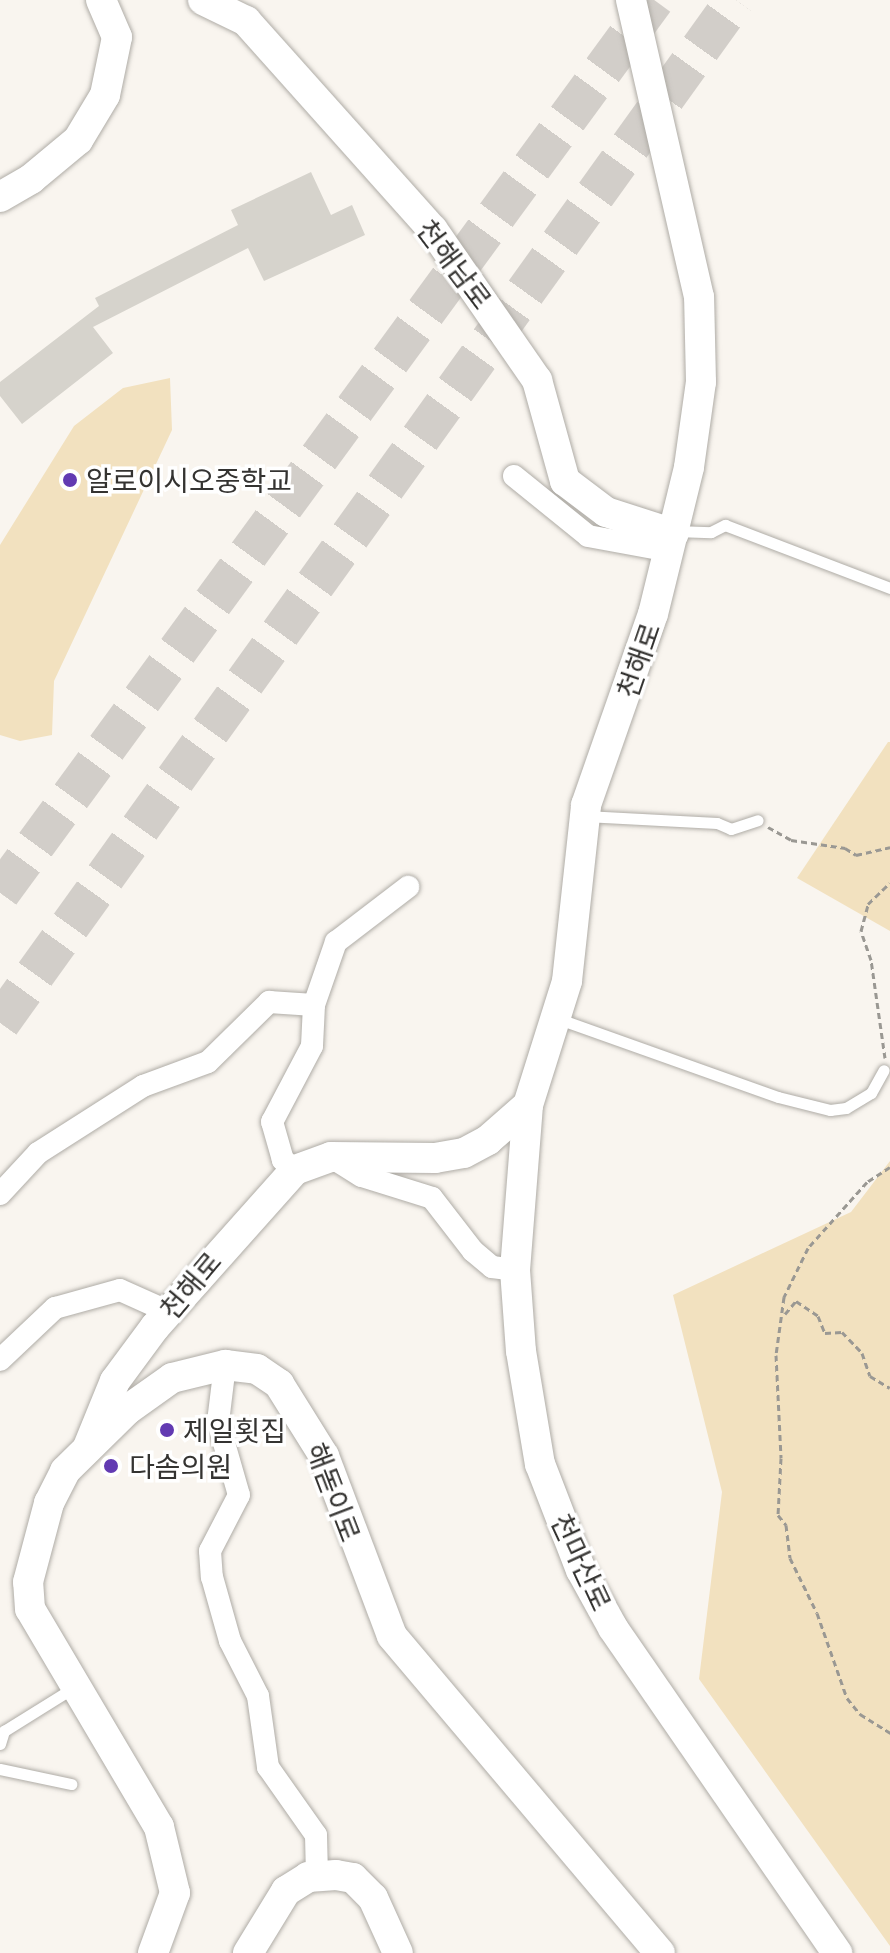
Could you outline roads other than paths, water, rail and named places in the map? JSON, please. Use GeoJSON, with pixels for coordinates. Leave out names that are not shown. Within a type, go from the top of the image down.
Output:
{"type":"FeatureCollection","features":[{"type":"Feature","properties":{"kind":"street"},"geometry":{"type":"LineString","coordinates":[[0,197],[31,179],[78,140],[105,95],[117,37],[101,0]]}},
{"type":"Feature","properties":{"kind":"street","name":"천해남로"},"geometry":{"type":"LineString","coordinates":[[203,0],[246,21],[433,230],[537,380],[565,481],[606,512],[673,539]]}},
{"type":"Feature","properties":{"kind":"street","name":"천해로"},"geometry":{"type":"LineString","coordinates":[[88,1447],[115,1381],[169,1312],[295,1170],[331,1157],[435,1158],[464,1153],[488,1140],[528,1105],[567,981],[584,816],[649,627],[673,539],[701,382],[699,297],[631,0]]}},
{"type":"Feature","properties":{"kind":"street"},"geometry":{"type":"LineString","coordinates":[[514,476],[588,536],[673,539]]}},
{"type":"Feature","properties":{"kind":"street"},"geometry":{"type":"LineString","coordinates":[[295,1170],[283,1160],[272,1122],[312,1046],[314,1005],[336,942],[408,887]]}},
{"type":"Feature","properties":{"kind":"street"},"geometry":{"type":"LineString","coordinates":[[0,1194],[38,1153],[143,1086],[208,1062],[269,1002],[314,1005]]}},
{"type":"Feature","properties":{"kind":"street","name":"천마산로"},"geometry":{"type":"LineString","coordinates":[[528,1105],[515,1270],[521,1351],[540,1464],[581,1570],[613,1628],[837,1953]]}},
{"type":"Feature","properties":{"kind":"street"},"geometry":{"type":"LineString","coordinates":[[331,1157],[362,1176],[432,1198],[492,1267],[515,1270]]}},
{"type":"Feature","properties":{"kind":"street"},"geometry":{"type":"LineString","coordinates":[[0,1360],[55,1308],[120,1290],[169,1312]]}},
{"type":"Feature","properties":{"kind":"street"},"geometry":{"type":"LineString","coordinates":[[225,1365],[218,1422],[239,1495],[210,1551],[212,1577],[230,1641],[258,1696],[268,1767],[316,1835],[317,1877]]}},
{"type":"Feature","properties":{"kind":"street","name":"해돋이로"},"geometry":{"type":"LineString","coordinates":[[153,1953],[175,1893],[159,1827],[30,1609],[28,1582],[49,1503],[65,1471],[127,1410],[172,1378],[225,1365],[257,1369],[288,1396],[324,1456],[392,1636],[660,1953]]}},
{"type":"Feature","properties":{"kind":"street"},"geometry":{"type":"LineString","coordinates":[[248,1953],[286,1891],[317,1877],[353,1878],[373,1898],[398,1953]]}},
{"type":"Feature","properties":{"kind":"lane"},"geometry":{"type":"LineString","coordinates":[[673,539],[711,532],[725,525],[890,588]]}},
{"type":"Feature","properties":{"kind":"lane"},"geometry":{"type":"LineString","coordinates":[[584,816],[717,823],[731,829],[758,820]]}},
{"type":"Feature","properties":{"kind":"lane"},"geometry":{"type":"LineString","coordinates":[[555,1017],[778,1097],[830,1110],[846,1108],[871,1093],[884,1070]]}},
{"type":"Feature","properties":{"kind":"lane"},"geometry":{"type":"LineString","coordinates":[[0,1744],[4,1731],[77,1685]]}},
{"type":"Feature","properties":{"kind":"lane"},"geometry":{"type":"LineString","coordinates":[[0,1769],[71,1784]]}},
{"type":"Feature","properties":{"kind":"tunnel"},"geometry":{"type":"LineString","coordinates":[[0,893],[654,0]]}},
{"type":"Feature","properties":{"kind":"tunnel"},"geometry":{"type":"LineString","coordinates":[[0,1023],[735,0]]}},
{"type":"Feature","properties":{"kind":"place","name":"알로이시오중학교"},"geometry":{"type":"Point","coordinates":[70,480]}},
{"type":"Feature","properties":{"kind":"place","name":"제일횟집"},"geometry":{"type":"Point","coordinates":[167,1430]}},
{"type":"Feature","properties":{"kind":"place","name":"다솜의원"},"geometry":{"type":"Point","coordinates":[111,1466]}}]}
